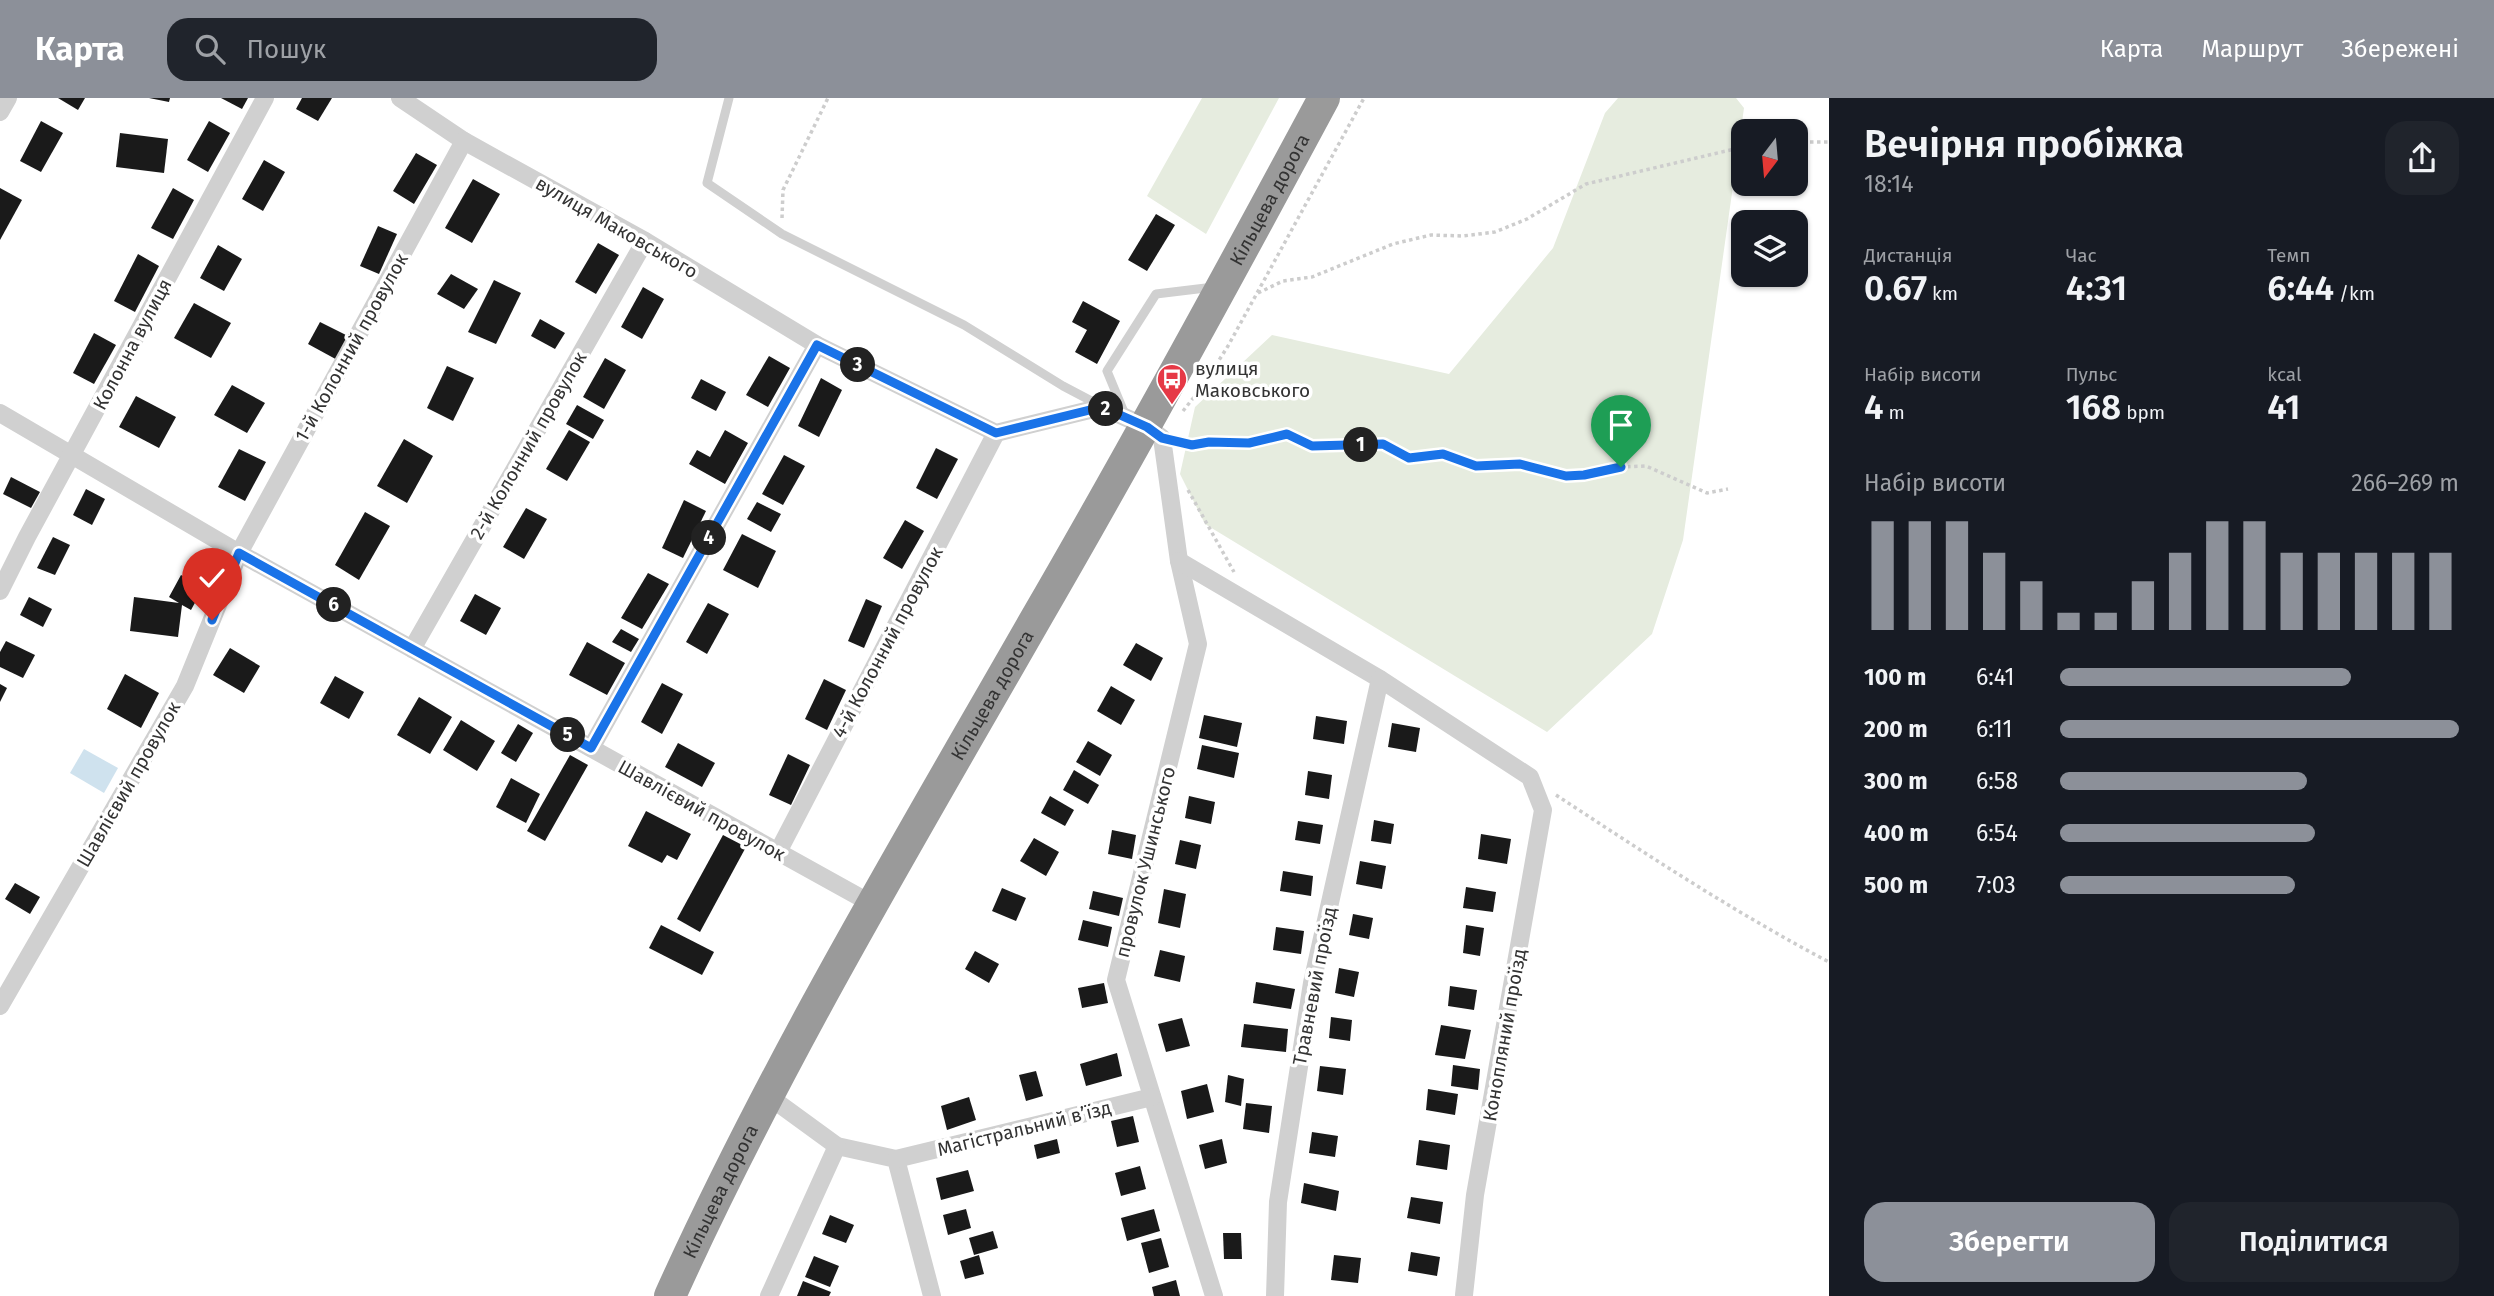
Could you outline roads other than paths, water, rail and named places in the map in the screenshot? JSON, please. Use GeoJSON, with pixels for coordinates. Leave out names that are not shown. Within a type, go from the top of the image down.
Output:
{"type":"FeatureCollection","features":[{"type":"Feature","properties":{"kind":"highway","name":"Кільцева дорога"},"geometry":{"type":"LineString","coordinates":[[670,1296],[767,1095],[872,904],[1145,427],[1324,98]]}},
{"type":"Feature","properties":{"kind":"street"},"geometry":{"type":"LineString","coordinates":[[0,112],[8,98]]}},
{"type":"Feature","properties":{"kind":"street","name":"Колонна вулиця"},"geometry":{"type":"LineString","coordinates":[[0,591],[265,98]]}},
{"type":"Feature","properties":{"kind":"street","name":"вулиця Маковського"},"geometry":{"type":"LineString","coordinates":[[400,98],[464,141],[645,241],[817,345],[996,433]]}},
{"type":"Feature","properties":{"kind":"street","name":"1-й Колонний провулок"},"geometry":{"type":"LineString","coordinates":[[239,553],[464,141]]}},
{"type":"Feature","properties":{"kind":"street","name":"2-й Колонний провулок"},"geometry":{"type":"LineString","coordinates":[[412,649],[645,241]]}},
{"type":"Feature","properties":{"kind":"street"},"geometry":{"type":"LineString","coordinates":[[591,748],[817,345]]}},
{"type":"Feature","properties":{"kind":"street"},"geometry":{"type":"LineString","coordinates":[[996,433],[1102,407],[1145,427]]}},
{"type":"Feature","properties":{"kind":"street","name":"Шавлієвий провулок"},"geometry":{"type":"LineString","coordinates":[[0,413],[239,553],[872,904]]}},
{"type":"Feature","properties":{"kind":"street","name":"провулок Ушинського"},"geometry":{"type":"LineString","coordinates":[[1145,427],[1167,472],[1179,561],[1198,644],[1116,980],[1214,1296]]}},
{"type":"Feature","properties":{"kind":"street","name":"4-й Колонний провулок"},"geometry":{"type":"LineString","coordinates":[[778,852],[996,433]]}},
{"type":"Feature","properties":{"kind":"street","name":"Шавлієвий провулок"},"geometry":{"type":"LineString","coordinates":[[0,1006],[185,686],[239,553]]}},
{"type":"Feature","properties":{"kind":"street"},"geometry":{"type":"LineString","coordinates":[[1179,561],[1380,680]]}},
{"type":"Feature","properties":{"kind":"street","name":"Конопляний проїзд"},"geometry":{"type":"LineString","coordinates":[[1380,680],[1530,777],[1543,810],[1475,1195],[1464,1295]]}},
{"type":"Feature","properties":{"kind":"street","name":"Травневий проїзд"},"geometry":{"type":"LineString","coordinates":[[1275,1296],[1278,1202],[1312,983],[1380,680]]}},
{"type":"Feature","properties":{"kind":"street"},"geometry":{"type":"LineString","coordinates":[[767,1095],[837,1146],[896,1159],[932,1296]]}},
{"type":"Feature","properties":{"kind":"street","name":"Магістральний в’їзд"},"geometry":{"type":"LineString","coordinates":[[896,1159],[1152,1097]]}},
{"type":"Feature","properties":{"kind":"street"},"geometry":{"type":"LineString","coordinates":[[769,1296],[837,1146]]}},
{"type":"Feature","properties":{"kind":"lane"},"geometry":{"type":"LineString","coordinates":[[729,98],[707,183],[782,234],[964,325],[1102,407]]}},
{"type":"Feature","properties":{"kind":"lane"},"geometry":{"type":"LineString","coordinates":[[1145,427],[1107,370],[1156,294],[1223,286]]}},
{"type":"Feature","properties":{"kind":"water"},"geometry":{"type":"Polygon","coordinates":[[[84,749],[118,768],[104,793],[70,773],[84,749]]]}},
{"type":"Feature","properties":{"kind":"place","name":"вулиця Маковського"},"geometry":{"type":"Point","coordinates":[1172,406]}}]}
